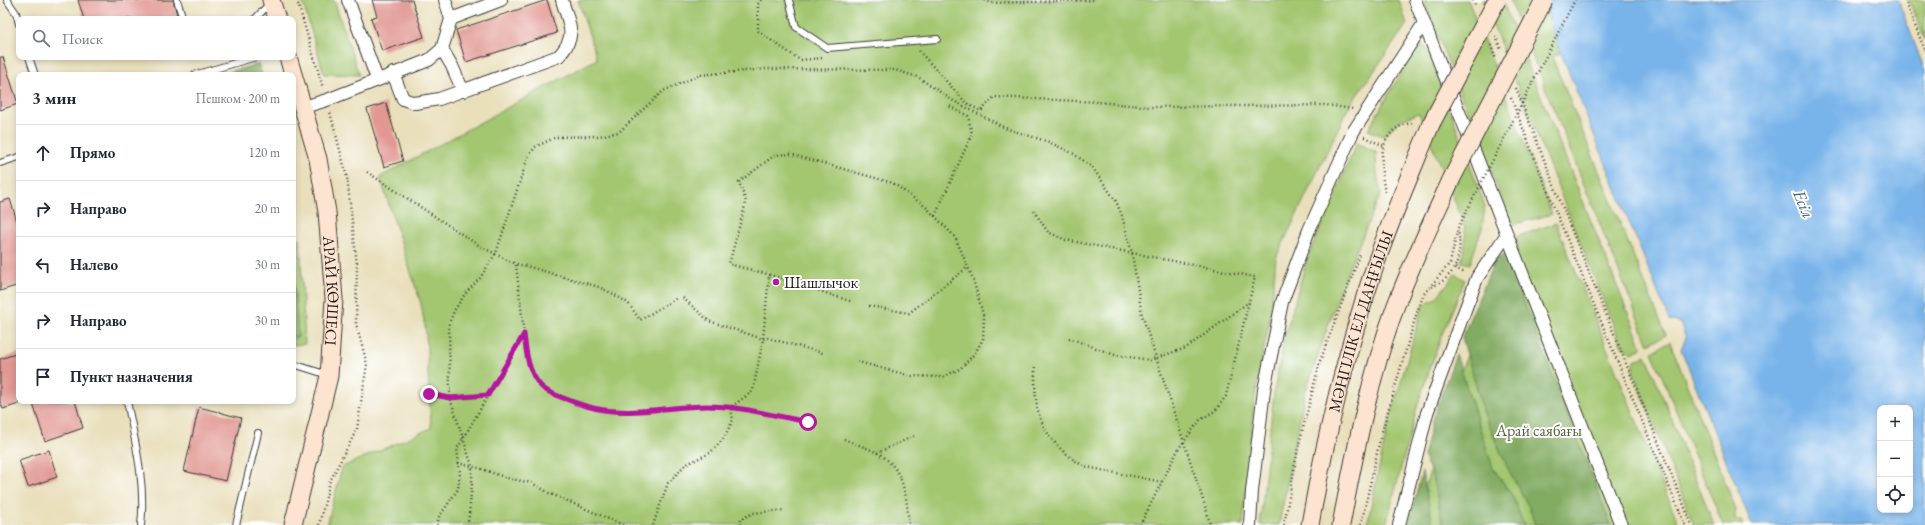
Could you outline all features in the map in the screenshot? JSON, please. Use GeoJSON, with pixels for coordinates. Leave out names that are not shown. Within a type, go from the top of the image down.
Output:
{"type":"FeatureCollection","features":[{"type":"Feature","properties":{"kind":"main road","name":"МӘҢГІЛІК ЕЛ ДАҢҒЫЛЫ"},"geometry":{"type":"LineString","coordinates":[[1310,525],[1318,478],[1360,311],[1425,123],[1496,0]]}},
{"type":"Feature","properties":{"kind":"main road","name":"МӘҢГІЛІК ЕЛ ДАҢҒЫЛЫ"},"geometry":{"type":"LineString","coordinates":[[1341,525],[1356,445],[1376,370],[1396,306],[1451,180],[1544,0]]}},
{"type":"Feature","properties":{"kind":"main road"},"geometry":{"type":"LineString","coordinates":[[272,1],[276,16]]}},
{"type":"Feature","properties":{"kind":"main road","name":"АРАЙ КӨШЕСІ"},"geometry":{"type":"LineString","coordinates":[[289,60],[293,72]]}},
{"type":"Feature","properties":{"kind":"main road","name":"АРАЙ КӨШЕСІ"},"geometry":{"type":"LineString","coordinates":[[293,525],[329,376],[334,298],[327,212],[318,159],[296,82]]}},
{"type":"Feature","properties":{"kind":"street"},"geometry":{"type":"LineString","coordinates":[[348,0],[377,79]]}},
{"type":"Feature","properties":{"kind":"street"},"geometry":{"type":"LineString","coordinates":[[304,107],[327,100],[377,79],[429,60],[442,49],[451,19],[445,0]]}},
{"type":"Feature","properties":{"kind":"street"},"geometry":{"type":"LineString","coordinates":[[451,19],[501,0]]}},
{"type":"Feature","properties":{"kind":"street"},"geometry":{"type":"LineString","coordinates":[[393,73],[403,99],[415,103],[439,99],[559,56],[568,46],[572,34],[562,0]]}},
{"type":"Feature","properties":{"kind":"street"},"geometry":{"type":"LineString","coordinates":[[1415,0],[1620,525]]}},
{"type":"Feature","properties":{"kind":"street"},"geometry":{"type":"LineString","coordinates":[[1250,525],[1252,491],[1264,390],[1282,302],[1309,230],[1353,132],[1424,22]]}},
{"type":"Feature","properties":{"kind":"street"},"geometry":{"type":"LineString","coordinates":[[442,49],[452,66],[463,91]]}},
{"type":"Feature","properties":{"kind":"street"},"geometry":{"type":"LineString","coordinates":[[1399,525],[1427,413],[1469,299],[1477,278],[1507,234]]}},
{"type":"Feature","properties":{"kind":"lane"},"geometry":{"type":"LineString","coordinates":[[7,0],[17,16]]}},
{"type":"Feature","properties":{"kind":"lane"},"geometry":{"type":"LineString","coordinates":[[177,0],[182,16]]}},
{"type":"Feature","properties":{"kind":"lane"},"geometry":{"type":"LineString","coordinates":[[789,0],[796,28],[827,48],[937,39]]}},
{"type":"Feature","properties":{"kind":"lane"},"geometry":{"type":"LineString","coordinates":[[258,16],[272,1]]}},
{"type":"Feature","properties":{"kind":"lane"},"geometry":{"type":"LineString","coordinates":[[31,60],[34,72]]}},
{"type":"Feature","properties":{"kind":"lane"},"geometry":{"type":"LineString","coordinates":[[204,72],[246,60]]}},
{"type":"Feature","properties":{"kind":"lane"},"geometry":{"type":"LineString","coordinates":[[0,163],[16,158]]}},
{"type":"Feature","properties":{"kind":"lane"},"geometry":{"type":"LineString","coordinates":[[296,365],[329,376]]}},
{"type":"Feature","properties":{"kind":"lane"},"geometry":{"type":"LineString","coordinates":[[128,404],[136,444],[143,506],[141,525]]}},
{"type":"Feature","properties":{"kind":"lane"},"geometry":{"type":"LineString","coordinates":[[236,525],[258,434]]}},
{"type":"Feature","properties":{"kind":"path"},"geometry":{"type":"LineString","coordinates":[[297,0],[327,100],[347,177],[357,265],[356,324],[367,364],[357,429],[330,481],[319,525]]}},
{"type":"Feature","properties":{"kind":"path"},"geometry":{"type":"LineString","coordinates":[[761,0],[758,4],[758,31],[800,60],[824,58]]}},
{"type":"Feature","properties":{"kind":"path"},"geometry":{"type":"LineString","coordinates":[[985,0],[991,3],[1094,0]]}},
{"type":"Feature","properties":{"kind":"path"},"geometry":{"type":"LineString","coordinates":[[1473,0],[1478,14]]}},
{"type":"Feature","properties":{"kind":"path"},"geometry":{"type":"LineString","coordinates":[[1361,525],[1381,435],[1397,374],[1424,294],[1450,263],[1458,228],[1575,0]]}},
{"type":"Feature","properties":{"kind":"path"},"geometry":{"type":"LineString","coordinates":[[1905,0],[1925,51]]}},
{"type":"Feature","properties":{"kind":"path"},"geometry":{"type":"LineString","coordinates":[[1493,29],[1502,51]]}},
{"type":"Feature","properties":{"kind":"path"},"geometry":{"type":"LineString","coordinates":[[1490,43],[1498,65]]}},
{"type":"Feature","properties":{"kind":"path"},"geometry":{"type":"LineString","coordinates":[[911,51],[919,50],[966,103],[981,111],[994,97],[1098,102],[1150,107],[1326,104],[1357,110]]}},
{"type":"Feature","properties":{"kind":"path"},"geometry":{"type":"LineString","coordinates":[[468,525],[472,484],[472,466],[450,398],[449,324],[454,311],[464,294],[480,278],[496,253],[520,177],[528,157],[535,147],[556,137],[599,136],[619,132],[663,91],[700,75],[759,70],[814,69],[895,70],[918,77],[952,100],[1005,128],[1049,142],[1074,154],[1092,167],[1116,201],[1122,216],[1132,253],[1142,315],[1210,525]]}},
{"type":"Feature","properties":{"kind":"path"},"geometry":{"type":"LineString","coordinates":[[1516,88],[1573,233],[1692,525]]}},
{"type":"Feature","properties":{"kind":"path"},"geometry":{"type":"LineString","coordinates":[[1510,94],[1558,217],[1685,525]]}},
{"type":"Feature","properties":{"kind":"path"},"geometry":{"type":"LineString","coordinates":[[935,216],[972,134],[968,116],[949,106]]}},
{"type":"Feature","properties":{"kind":"path"},"geometry":{"type":"LineString","coordinates":[[1386,197],[1381,161],[1384,146],[1390,134],[1400,125],[1425,123]]}},
{"type":"Feature","properties":{"kind":"path"},"geometry":{"type":"LineString","coordinates":[[1353,132],[1384,146]]}},
{"type":"Feature","properties":{"kind":"path"},"geometry":{"type":"LineString","coordinates":[[850,301],[729,264],[746,202],[739,182],[775,155],[790,154],[893,183],[926,207],[955,237],[973,279],[984,318],[983,339],[975,353],[961,368],[943,377],[911,376],[855,361]]}},
{"type":"Feature","properties":{"kind":"path"},"geometry":{"type":"LineString","coordinates":[[367,172],[483,248],[496,253],[516,265],[526,266],[599,287],[628,303],[640,320],[677,298]]}},
{"type":"Feature","properties":{"kind":"path"},"geometry":{"type":"LineString","coordinates":[[1034,211],[1048,232],[1066,240],[1255,277],[1226,396],[1216,410],[1200,420],[1184,441],[1176,453],[1161,482],[1154,500],[1140,525]]}},
{"type":"Feature","properties":{"kind":"path"},"geometry":{"type":"LineString","coordinates":[[1430,288],[1448,277],[1455,268],[1461,244],[1458,228]]}},
{"type":"Feature","properties":{"kind":"path"},"geometry":{"type":"LineString","coordinates":[[516,265],[527,358],[533,376],[541,387],[555,395],[585,406],[604,410],[628,411],[706,406],[731,407],[818,424]]}},
{"type":"Feature","properties":{"kind":"path"},"geometry":{"type":"LineString","coordinates":[[869,306],[909,313],[968,267]]}},
{"type":"Feature","properties":{"kind":"path"},"geometry":{"type":"LineString","coordinates":[[731,407],[753,391],[763,339],[769,275]]}},
{"type":"Feature","properties":{"kind":"path"},"geometry":{"type":"LineString","coordinates":[[683,298],[709,321],[763,339],[768,338],[823,353]]}},
{"type":"Feature","properties":{"kind":"path"},"geometry":{"type":"LineString","coordinates":[[1069,338],[1115,355],[1150,360],[1186,348],[1249,302]]}},
{"type":"Feature","properties":{"kind":"path"},"geometry":{"type":"LineString","coordinates":[[437,525],[439,516],[458,489],[460,473],[457,449],[524,334]]}},
{"type":"Feature","properties":{"kind":"path"},"geometry":{"type":"LineString","coordinates":[[1035,367],[1035,401],[1039,416],[1044,430],[1064,452],[1074,461],[1087,467],[1161,482]]}},
{"type":"Feature","properties":{"kind":"path"},"geometry":{"type":"LineString","coordinates":[[429,394],[450,398],[488,395]]}},
{"type":"Feature","properties":{"kind":"path"},"geometry":{"type":"LineString","coordinates":[[653,525],[668,483],[686,465],[710,453],[724,438],[733,420],[731,407]]}},
{"type":"Feature","properties":{"kind":"path"},"geometry":{"type":"LineString","coordinates":[[877,454],[914,436]]}},
{"type":"Feature","properties":{"kind":"path"},"geometry":{"type":"LineString","coordinates":[[844,439],[886,459],[900,476],[906,497],[909,525]]}},
{"type":"Feature","properties":{"kind":"path"},"geometry":{"type":"LineString","coordinates":[[458,463],[472,466],[507,478],[532,483],[549,493],[623,525]]}},
{"type":"Feature","properties":{"kind":"path"},"geometry":{"type":"LineString","coordinates":[[740,525],[741,519],[753,513],[785,510]]}},
{"type":"Feature","properties":{"kind":"green space"},"geometry":{"type":"Polygon","coordinates":[[[302,0],[334,0],[359,75],[324,74],[302,0]]]}},
{"type":"Feature","properties":{"kind":"green space"},"geometry":{"type":"Polygon","coordinates":[[[578,0],[1399,0],[1407,24],[1348,108],[1276,258],[1271,312],[1254,402],[1243,525],[327,525],[342,467],[431,428],[426,333],[421,304],[380,177],[597,59],[578,0]]]}},
{"type":"Feature","properties":{"kind":"green space"},"geometry":{"type":"Polygon","coordinates":[[[1468,0],[1552,214],[1512,225],[1424,1],[1468,0]]]}},
{"type":"Feature","properties":{"kind":"green space"},"geometry":{"type":"Polygon","coordinates":[[[1483,0],[1502,0],[1642,348],[1632,353],[1622,347],[1483,0]]]}},
{"type":"Feature","properties":{"kind":"green space"},"geometry":{"type":"Polygon","coordinates":[[[1510,0],[1543,0],[1561,53],[1552,57],[1666,335],[1648,344],[1510,0]]]}},
{"type":"Feature","properties":{"kind":"green space"},"geometry":{"type":"Polygon","coordinates":[[[1909,0],[1925,0],[1925,40],[1909,0]]]}},
{"type":"Feature","properties":{"kind":"green space"},"geometry":{"type":"Polygon","coordinates":[[[1421,45],[1429,52],[1485,206],[1482,228],[1470,264],[1461,262],[1465,243],[1464,224],[1419,113],[1401,120],[1383,136],[1368,130],[1416,47],[1421,45]]]}},
{"type":"Feature","properties":{"kind":"green space"},"geometry":{"type":"Polygon","coordinates":[[[259,64],[261,72],[229,72],[259,64]]]}},
{"type":"Feature","properties":{"kind":"green space"},"geometry":{"type":"Polygon","coordinates":[[[1357,143],[1376,152],[1377,174],[1381,193],[1343,282],[1305,393],[1279,525],[1260,525],[1274,391],[1285,336],[1307,259],[1357,143]]]}},
{"type":"Feature","properties":{"kind":"green space","name":"Арай саябағы"},"geometry":{"type":"Polygon","coordinates":[[[1556,223],[1679,525],[1416,525],[1445,409],[1516,237],[1556,223]]]}},
{"type":"Feature","properties":{"kind":"green space"},"geometry":{"type":"Polygon","coordinates":[[[296,234],[300,239],[305,344],[296,345],[296,234]]]}},
{"type":"Feature","properties":{"kind":"green space"},"geometry":{"type":"Polygon","coordinates":[[[1505,254],[1611,525],[1535,525],[1529,507],[1507,467],[1484,414],[1462,337],[1496,258],[1505,254]]]}},
{"type":"Feature","properties":{"kind":"green space"},"geometry":{"type":"Polygon","coordinates":[[[1455,274],[1465,280],[1443,332],[1419,400],[1386,525],[1367,525],[1387,430],[1423,305],[1437,297],[1455,274]]]}},
{"type":"Feature","properties":{"kind":"green space"},"geometry":{"type":"Polygon","coordinates":[[[296,308],[298,337],[296,337],[296,308]]]}},
{"type":"Feature","properties":{"kind":"green space"},"geometry":{"type":"Polygon","coordinates":[[[1670,342],[1736,510],[1734,518],[1741,521],[1743,525],[1723,525],[1652,352],[1670,342]]]}},
{"type":"Feature","properties":{"kind":"green space"},"geometry":{"type":"Polygon","coordinates":[[[1456,354],[1493,468],[1512,495],[1524,525],[1443,525],[1431,472],[1423,456],[1433,418],[1456,354]]]}},
{"type":"Feature","properties":{"kind":"green space"},"geometry":{"type":"Polygon","coordinates":[[[1646,355],[1714,525],[1694,525],[1633,372],[1635,361],[1646,355]]]}},
{"type":"Feature","properties":{"kind":"green space"},"geometry":{"type":"Polygon","coordinates":[[[1422,472],[1433,525],[1408,525],[1422,472]]]}},
{"type":"Feature","properties":{"kind":"water","name":"Есіл"},"geometry":{"type":"Polygon","coordinates":[[[1543,0],[1898,0],[1925,71],[1925,525],[1752,525],[1681,349],[1686,338],[1680,323],[1669,320],[1561,53],[1543,0]]]}},
{"type":"Feature","properties":{"kind":"building"},"geometry":{"type":"Polygon","coordinates":[[[78,0],[173,0],[177,16],[83,16],[78,0]]]}},
{"type":"Feature","properties":{"kind":"building"},"geometry":{"type":"Polygon","coordinates":[[[372,0],[412,0],[424,37],[382,51],[371,18],[377,16],[372,0]]]}},
{"type":"Feature","properties":{"kind":"building"},"geometry":{"type":"Polygon","coordinates":[[[547,0],[557,33],[466,62],[456,30],[547,0]]]}},
{"type":"Feature","properties":{"kind":"building"},"geometry":{"type":"Polygon","coordinates":[[[0,57],[3,57],[16,98],[16,105],[0,110],[0,57]]]}},
{"type":"Feature","properties":{"kind":"building"},"geometry":{"type":"Polygon","coordinates":[[[386,103],[403,161],[384,167],[367,109],[386,103]]]}},
{"type":"Feature","properties":{"kind":"building"},"geometry":{"type":"Polygon","coordinates":[[[10,199],[16,218],[16,286],[0,291],[0,202],[10,199]]]}},
{"type":"Feature","properties":{"kind":"building"},"geometry":{"type":"Polygon","coordinates":[[[16,354],[16,404],[19,404],[3,409],[0,401],[0,359],[16,354]]]}},
{"type":"Feature","properties":{"kind":"building"},"geometry":{"type":"Polygon","coordinates":[[[33,404],[76,404],[83,428],[45,441],[33,404]]]}},
{"type":"Feature","properties":{"kind":"building"},"geometry":{"type":"Polygon","coordinates":[[[199,407],[241,418],[226,481],[184,471],[199,407]]]}},
{"type":"Feature","properties":{"kind":"building"},"geometry":{"type":"Polygon","coordinates":[[[49,450],[57,477],[28,487],[19,460],[49,450]]]}},
{"type":"Feature","properties":{"kind":"place","name":"Шашлычок"},"geometry":{"type":"Point","coordinates":[776,282]}},
{"type":"Feature","properties":{"kind":"route"},"geometry":{"type":"LineString","coordinates":[[429,394],[450,398],[488,395],[524,334],[527,358],[533,376],[541,387],[555,395],[585,406],[604,410],[628,411],[677,407],[731,407],[808,422]]}}]}
